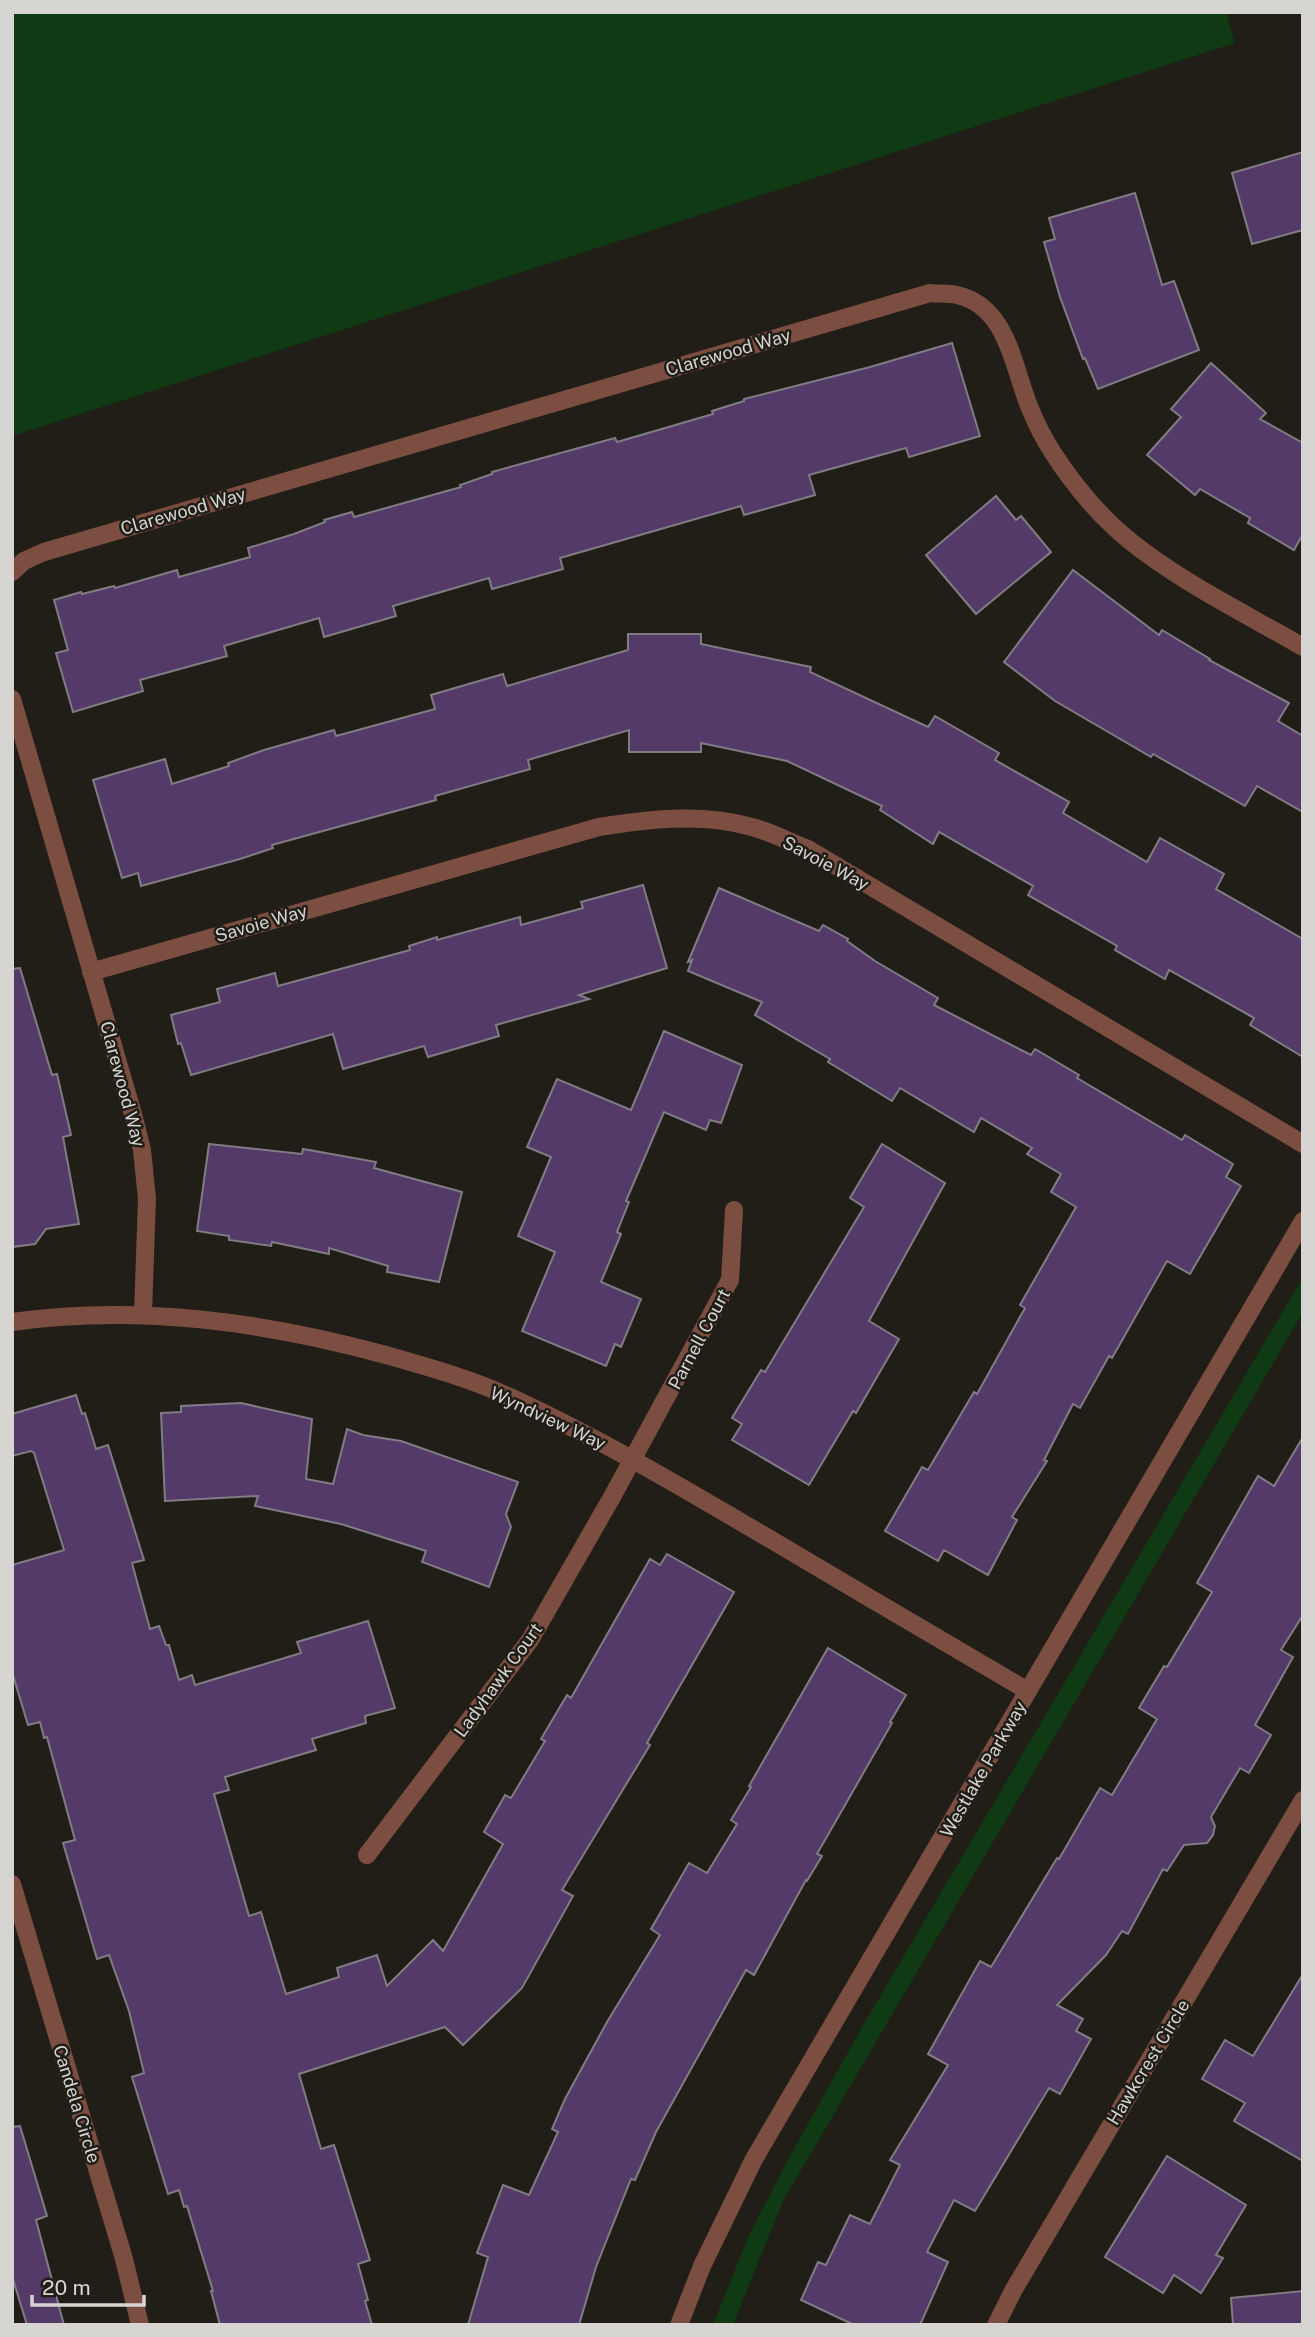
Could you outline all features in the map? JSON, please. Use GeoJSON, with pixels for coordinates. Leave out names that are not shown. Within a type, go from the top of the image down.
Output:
{"type":"FeatureCollection","features":[{"type":"Feature","properties":{"kind":"street","name":"Clarewood Way"},"geometry":{"type":"LineString","coordinates":[[12,572],[24,561],[44,552],[930,293],[958,295],[981,307],[999,324],[1029,407],[1052,452],[1080,492],[1110,523],[1143,551],[1303,648]]}},
{"type":"Feature","properties":{"kind":"street","name":"Clarewood Way"},"geometry":{"type":"LineString","coordinates":[[12,699],[134,1114],[142,1150],[147,1199],[143,1314]]}},
{"type":"Feature","properties":{"kind":"street","name":"Savoie Way"},"geometry":{"type":"LineString","coordinates":[[91,972],[599,827],[650,819],[714,821],[752,827],[808,849],[1303,1144]]}},
{"type":"Feature","properties":{"kind":"street","name":"Parnell Court"},"geometry":{"type":"LineString","coordinates":[[634,1458],[730,1280],[734,1210]]}},
{"type":"Feature","properties":{"kind":"street","name":"Westlake Parkway"},"geometry":{"type":"LineString","coordinates":[[679,2325],[702,2266],[754,2159],[1303,1221]]}},
{"type":"Feature","properties":{"kind":"street","name":"Wyndview Way"},"geometry":{"type":"LineString","coordinates":[[12,1322],[52,1316],[143,1314],[232,1323],[318,1336],[425,1366],[510,1397],[634,1458],[1028,1691]]}},
{"type":"Feature","properties":{"kind":"street","name":"Ladyhawk Court"},"geometry":{"type":"LineString","coordinates":[[367,1855],[530,1640],[634,1458]]}},
{"type":"Feature","properties":{"kind":"street","name":"Hawkcrest Circle"},"geometry":{"type":"LineString","coordinates":[[996,2325],[1020,2279],[1303,1800]]}},
{"type":"Feature","properties":{"kind":"street","name":"Candela Circle"},"geometry":{"type":"LineString","coordinates":[[12,1884],[124,2259],[140,2325]]}},
{"type":"Feature","properties":{"kind":"green space"},"geometry":{"type":"Polygon","coordinates":[[[12,12],[1226,12],[1235,43],[12,436],[12,12]]]}},
{"type":"Feature","properties":{"kind":"green space"},"geometry":{"type":"Polygon","coordinates":[[[1303,1277],[1303,1312],[783,2201],[733,2325],[713,2325],[748,2237],[865,2022],[1303,1277]]]}},
{"type":"Feature","properties":{"kind":"building"},"geometry":{"type":"Polygon","coordinates":[[[1303,152],[1303,230],[1252,244],[1232,173],[1303,152]]]}},
{"type":"Feature","properties":{"kind":"building"},"geometry":{"type":"Polygon","coordinates":[[[1135,193],[1162,285],[1174,281],[1199,350],[1098,389],[1085,358],[1083,359],[1060,297],[1044,242],[1055,239],[1049,218],[1135,193]]]}},
{"type":"Feature","properties":{"kind":"building"},"geometry":{"type":"Polygon","coordinates":[[[952,343],[980,436],[909,457],[906,448],[809,475],[815,495],[744,515],[741,506],[560,558],[563,569],[492,589],[489,578],[393,606],[396,616],[324,637],[319,618],[224,646],[227,656],[140,680],[143,691],[73,712],[56,653],[68,650],[54,600],[81,592],[82,594],[114,586],[115,588],[177,570],[179,577],[250,557],[248,548],[294,534],[325,522],[324,520],[352,512],[354,517],[461,487],[460,485],[492,472],[615,438],[617,442],[713,414],[712,411],[744,399],[952,343]]]}},
{"type":"Feature","properties":{"kind":"building"},"geometry":{"type":"Polygon","coordinates":[[[1211,363],[1266,413],[1260,419],[1303,443],[1303,534],[1294,550],[1248,523],[1250,518],[1200,489],[1195,495],[1147,455],[1181,417],[1171,409],[1211,363]]]}},
{"type":"Feature","properties":{"kind":"building"},"geometry":{"type":"Polygon","coordinates":[[[996,496],[1016,520],[1021,516],[1051,552],[976,614],[926,555],[996,496]]]}},
{"type":"Feature","properties":{"kind":"building"},"geometry":{"type":"Polygon","coordinates":[[[1073,570],[1159,635],[1162,630],[1209,660],[1289,703],[1278,721],[1303,736],[1303,812],[1257,786],[1245,806],[1153,754],[1151,757],[1055,701],[1004,662],[1073,570]]]}},
{"type":"Feature","properties":{"kind":"building"},"geometry":{"type":"Polygon","coordinates":[[[628,634],[701,634],[701,644],[811,667],[810,672],[928,727],[935,716],[999,753],[995,760],[1069,802],[1063,813],[1147,862],[1160,838],[1224,874],[1216,889],[1303,939],[1303,1057],[1250,1025],[1254,1018],[1169,970],[1165,979],[1115,950],[1117,946],[1028,895],[1033,886],[939,832],[933,844],[880,810],[882,806],[787,761],[701,743],[701,752],[629,752],[629,730],[528,760],[530,769],[435,796],[436,800],[272,845],[273,848],[240,859],[141,886],[138,873],[122,878],[93,780],[165,759],[172,784],[229,766],[228,763],[264,750],[334,730],[336,736],[435,709],[431,695],[503,674],[507,686],[628,650],[628,634]]]}},
{"type":"Feature","properties":{"kind":"building"},"geometry":{"type":"Polygon","coordinates":[[[643,885],[667,968],[579,995],[589,999],[496,1025],[499,1036],[428,1057],[424,1046],[343,1069],[333,1034],[191,1075],[181,1043],[178,1044],[171,1015],[220,1002],[217,989],[275,973],[278,986],[410,950],[409,946],[437,937],[437,940],[520,917],[521,925],[583,908],[581,902],[643,885]]]}},
{"type":"Feature","properties":{"kind":"building"},"geometry":{"type":"Polygon","coordinates":[[[719,888],[819,931],[823,925],[848,939],[847,941],[875,961],[938,998],[934,1005],[1031,1055],[1035,1049],[1079,1075],[1077,1078],[1182,1140],[1185,1135],[1233,1164],[1226,1177],[1241,1186],[1190,1274],[1167,1261],[1080,1408],[1073,1404],[1044,1460],[1047,1461],[1012,1517],[1017,1520],[988,1575],[944,1550],[938,1561],[885,1531],[922,1467],[928,1470],[974,1392],[977,1394],[1025,1308],[1020,1305],[1076,1207],[1051,1192],[1061,1174],[1027,1154],[1032,1148],[981,1118],[974,1132],[900,1088],[892,1101],[828,1062],[830,1059],[755,1015],[762,1002],[688,971],[692,960],[688,962],[719,888]]]}},
{"type":"Feature","properties":{"kind":"building"},"geometry":{"type":"Polygon","coordinates":[[[20,968],[52,1075],[57,1074],[71,1135],[63,1137],[79,1224],[46,1229],[35,1244],[12,1247],[12,969],[20,968]]]}},
{"type":"Feature","properties":{"kind":"building"},"geometry":{"type":"Polygon","coordinates":[[[664,1031],[742,1065],[721,1123],[710,1120],[706,1130],[664,1112],[626,1201],[629,1202],[617,1232],[621,1234],[601,1282],[641,1299],[621,1347],[615,1344],[606,1366],[522,1331],[555,1252],[518,1236],[551,1157],[527,1147],[557,1079],[631,1110],[664,1031]]]}},
{"type":"Feature","properties":{"kind":"building"},"geometry":{"type":"Polygon","coordinates":[[[209,1144],[302,1154],[303,1149],[376,1162],[374,1168],[462,1192],[439,1282],[387,1272],[388,1266],[329,1248],[329,1254],[272,1242],[271,1246],[229,1240],[229,1236],[197,1231],[209,1144]]]}},
{"type":"Feature","properties":{"kind":"building"},"geometry":{"type":"Polygon","coordinates":[[[882,1144],[945,1183],[869,1321],[899,1339],[856,1413],[853,1411],[809,1485],[732,1440],[742,1424],[732,1418],[761,1370],[765,1372],[864,1207],[850,1198],[882,1144]]]}},
{"type":"Feature","properties":{"kind":"building"},"geometry":{"type":"Polygon","coordinates":[[[76,1395],[82,1414],[85,1413],[96,1449],[108,1445],[144,1560],[132,1563],[150,1629],[159,1626],[166,1645],[169,1645],[179,1680],[192,1675],[195,1685],[301,1653],[297,1642],[368,1621],[395,1708],[365,1716],[366,1723],[312,1739],[316,1750],[225,1777],[229,1790],[214,1794],[249,1916],[261,1912],[286,1994],[339,1977],[337,1968],[377,1955],[387,1986],[433,1940],[443,1951],[503,1844],[484,1832],[505,1795],[511,1798],[545,1741],[541,1739],[567,1695],[571,1698],[650,1559],[660,1565],[667,1554],[734,1592],[647,1743],[650,1745],[562,1890],[573,1896],[522,1988],[463,2045],[445,2027],[299,2074],[321,2149],[334,2145],[370,2260],[358,2264],[372,2325],[220,2325],[213,2291],[187,2206],[184,2207],[179,2190],[168,2194],[132,2077],[144,2073],[129,2011],[109,1955],[97,1959],[63,1843],[75,1840],[47,1737],[44,1738],[40,1722],[28,1725],[12,1672],[12,1565],[64,1550],[34,1453],[31,1451],[12,1456],[12,1414],[76,1395]]]}},
{"type":"Feature","properties":{"kind":"building"},"geometry":{"type":"Polygon","coordinates":[[[241,1403],[312,1419],[306,1479],[333,1484],[347,1429],[363,1435],[401,1441],[518,1482],[506,1514],[511,1527],[489,1587],[422,1562],[426,1551],[341,1524],[255,1506],[258,1496],[165,1501],[161,1413],[181,1412],[181,1406],[241,1403]]]}},
{"type":"Feature","properties":{"kind":"building"},"geometry":{"type":"Polygon","coordinates":[[[1303,1437],[1303,1615],[1281,1650],[1293,1657],[1255,1725],[1271,1735],[1249,1773],[1240,1768],[1211,1817],[1215,1826],[1213,1835],[1207,1843],[1184,1845],[1167,1871],[1163,1869],[1128,1934],[1122,1931],[1106,1955],[1057,2005],[1083,2019],[1076,2031],[1091,2039],[1060,2094],[1049,2088],[975,2211],[954,2200],[927,2252],[948,2262],[920,2325],[854,2325],[801,2300],[818,2262],[826,2265],[850,2215],[870,2224],[900,2165],[890,2160],[948,2065],[928,2054],[980,1961],[991,1967],[1100,1788],[1112,1795],[1157,1719],[1139,1708],[1212,1592],[1197,1583],[1258,1476],[1274,1486],[1303,1437]]]}},
{"type":"Feature","properties":{"kind":"building"},"geometry":{"type":"Polygon","coordinates":[[[828,1648],[906,1695],[817,1854],[822,1856],[754,1975],[746,1970],[656,2132],[635,2180],[631,2179],[596,2267],[579,2325],[468,2325],[488,2257],[477,2253],[503,2185],[529,2195],[558,2132],[552,2129],[565,2099],[607,2022],[660,1935],[651,1929],[689,1863],[707,1873],[737,1824],[731,1820],[751,1787],[749,1786],[828,1648]]]}},
{"type":"Feature","properties":{"kind":"building"},"geometry":{"type":"Polygon","coordinates":[[[1303,1974],[1303,2161],[1234,2121],[1245,2103],[1202,2079],[1225,2040],[1253,2056],[1303,1974]]]}},
{"type":"Feature","properties":{"kind":"building"},"geometry":{"type":"Polygon","coordinates":[[[20,2126],[47,2216],[36,2220],[64,2325],[27,2325],[12,2276],[12,2127],[20,2126]]]}},
{"type":"Feature","properties":{"kind":"building"},"geometry":{"type":"Polygon","coordinates":[[[1167,2156],[1246,2205],[1216,2255],[1223,2258],[1201,2293],[1174,2275],[1163,2293],[1105,2257],[1167,2156]]]}},
{"type":"Feature","properties":{"kind":"building"},"geometry":{"type":"Polygon","coordinates":[[[1303,2291],[1303,2325],[1233,2325],[1231,2298],[1303,2291]]]}}]}
